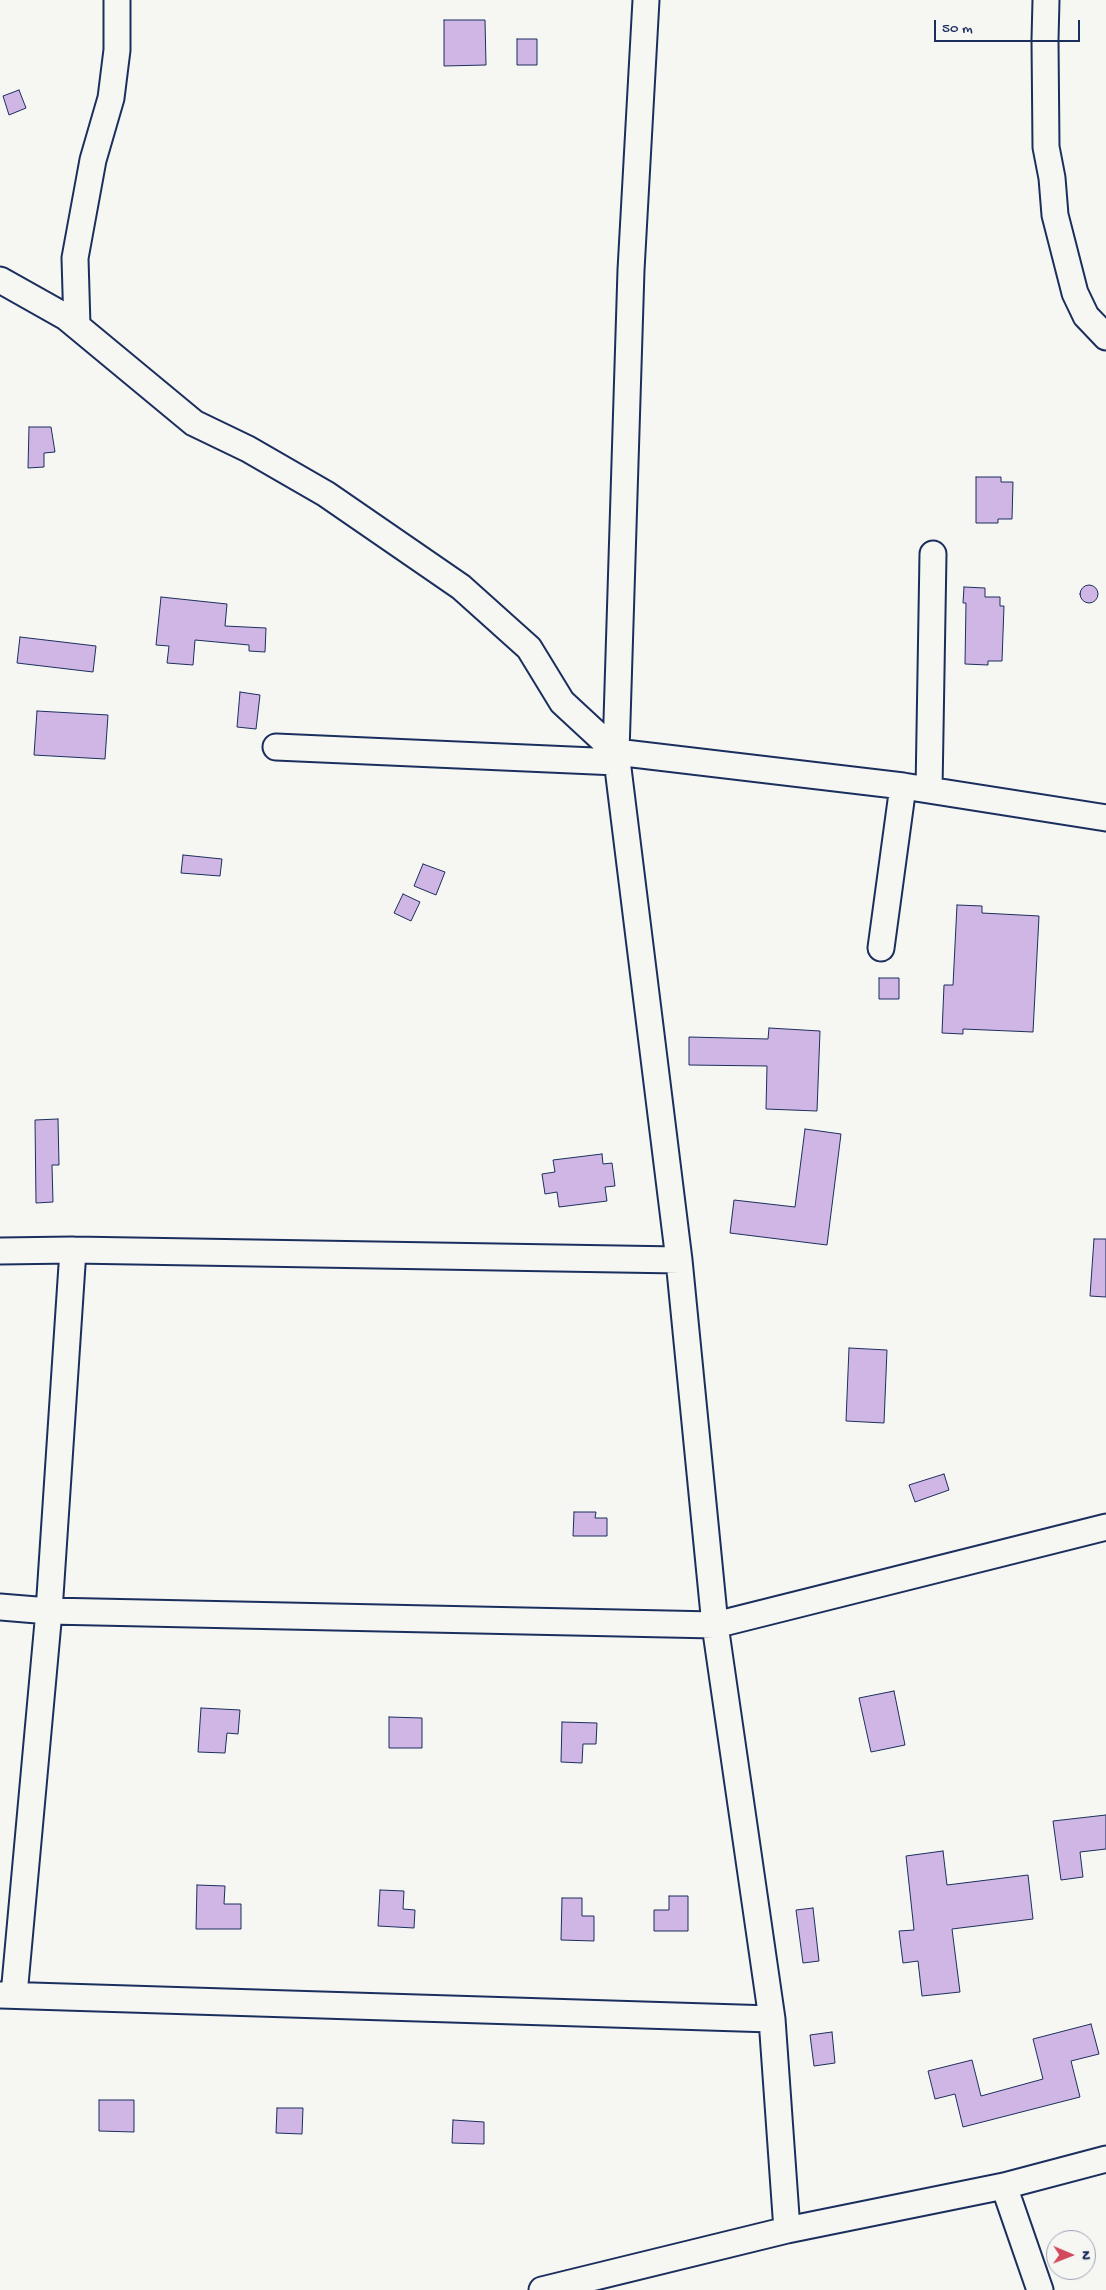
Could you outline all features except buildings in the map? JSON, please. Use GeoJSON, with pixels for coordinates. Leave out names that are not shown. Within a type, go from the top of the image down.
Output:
{"type":"FeatureCollection","features":[{"type":"Feature","properties":{"kind":"street"},"geometry":{"type":"LineString","coordinates":[[77,326],[75,258],[93,160],[111,98],[117,50],[117,0]]}},
{"type":"Feature","properties":{"kind":"street"},"geometry":{"type":"LineString","coordinates":[[646,0],[631,270],[617,757],[679,1260],[715,1625],[772,2019],[787,2230]]}},
{"type":"Feature","properties":{"kind":"street"},"geometry":{"type":"LineString","coordinates":[[1046,0],[1044,40],[1046,147],[1052,178],[1055,215],[1075,293],[1086,316],[1106,337]]}},
{"type":"Feature","properties":{"kind":"street"},"geometry":{"type":"LineString","coordinates":[[0,280],[66,317],[108,350],[184,416],[201,428],[248,449],[326,494],[461,587],[529,648],[562,702],[617,757]]}},
{"type":"Feature","properties":{"kind":"street"},"geometry":{"type":"LineString","coordinates":[[929,790],[933,554]]}},
{"type":"Feature","properties":{"kind":"street"},"geometry":{"type":"LineString","coordinates":[[276,747],[617,757],[903,786],[1106,818]]}},
{"type":"Feature","properties":{"kind":"street"},"geometry":{"type":"LineString","coordinates":[[881,948],[903,786]]}},
{"type":"Feature","properties":{"kind":"street"},"geometry":{"type":"LineString","coordinates":[[0,1251],[73,1250],[679,1260]]}},
{"type":"Feature","properties":{"kind":"street"},"geometry":{"type":"LineString","coordinates":[[73,1250],[49,1611],[7,1995],[772,2019]]}},
{"type":"Feature","properties":{"kind":"street"},"geometry":{"type":"LineString","coordinates":[[0,1607],[49,1611],[715,1625],[1106,1527]]}},
{"type":"Feature","properties":{"kind":"street"},"geometry":{"type":"LineString","coordinates":[[542,2290],[577,2286],[787,2230],[1004,2186],[1106,2159]]}},
{"type":"Feature","properties":{"kind":"street"},"geometry":{"type":"LineString","coordinates":[[1004,2186],[1040,2290]]}}]}
